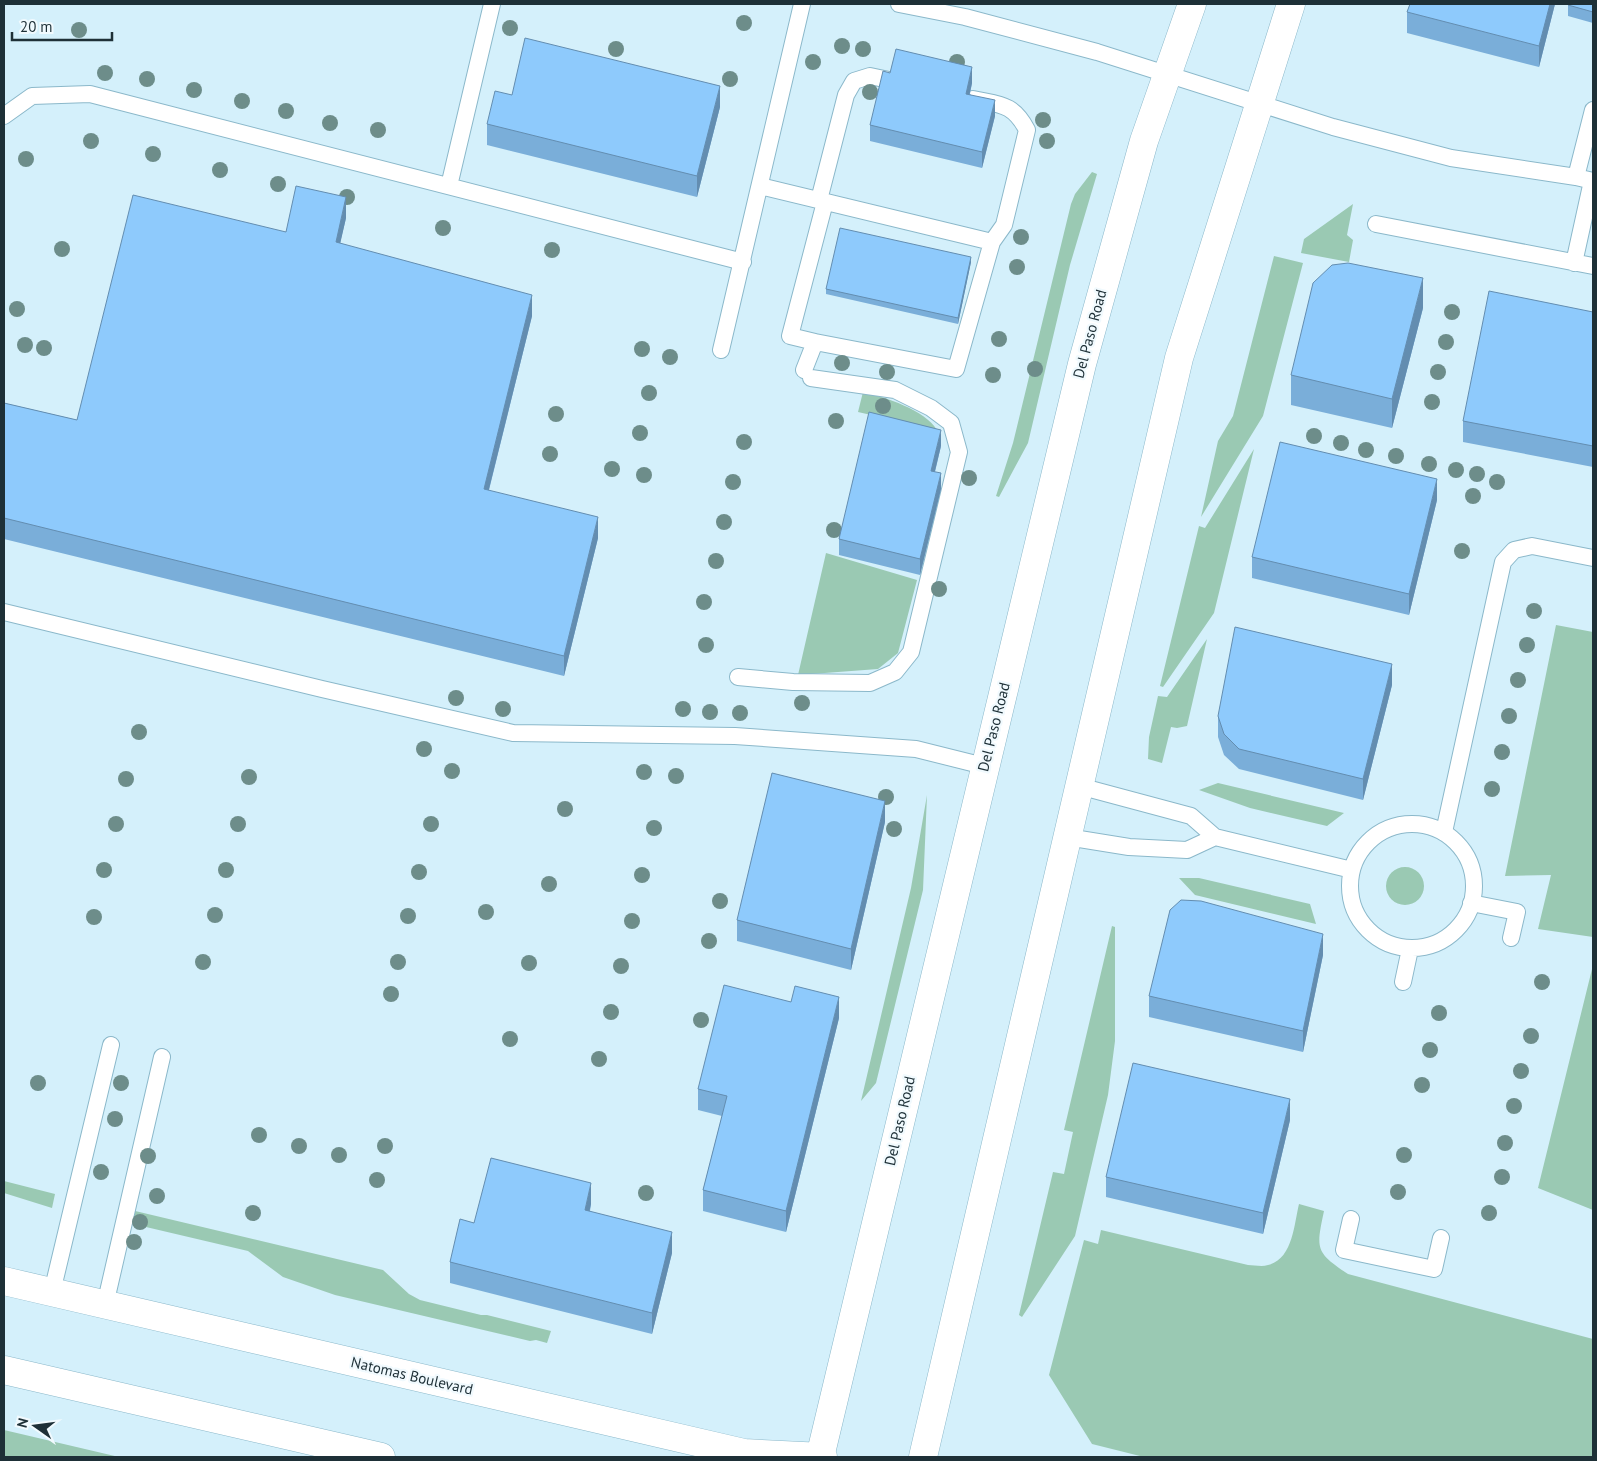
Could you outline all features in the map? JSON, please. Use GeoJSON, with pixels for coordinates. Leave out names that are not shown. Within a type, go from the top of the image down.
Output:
{"type":"FeatureCollection","features":[{"type":"Feature","properties":{"kind":"main road","name":"Del Paso Road"},"geometry":{"type":"LineString","coordinates":[[821,1457],[984,766],[1082,364],[1144,142],[1192,4]]}},
{"type":"Feature","properties":{"kind":"main road"},"geometry":{"type":"LineString","coordinates":[[923,1457],[1179,358],[1291,4]]}},
{"type":"Feature","properties":{"kind":"main road","name":"Natomas Boulevard"},"geometry":{"type":"LineString","coordinates":[[4,1281],[744,1453],[821,1457]]}},
{"type":"Feature","properties":{"kind":"main road"},"geometry":{"type":"LineString","coordinates":[[4,1370],[381,1457]]}},
{"type":"Feature","properties":{"kind":"lane"},"geometry":{"type":"LineString","coordinates":[[449,186],[492,4]]}},
{"type":"Feature","properties":{"kind":"lane"},"geometry":{"type":"LineString","coordinates":[[721,350],[802,4]]}},
{"type":"Feature","properties":{"kind":"lane"},"geometry":{"type":"LineString","coordinates":[[899,4],[974,20],[1097,52],[1333,127],[1451,158],[1593,181],[1574,262]]}},
{"type":"Feature","properties":{"kind":"lane"},"geometry":{"type":"LineString","coordinates":[[917,86],[870,76],[854,81],[846,95],[790,336],[956,368],[992,242],[1004,225],[1027,130],[1020,116],[1009,108],[954,95]]}},
{"type":"Feature","properties":{"kind":"lane"},"geometry":{"type":"LineString","coordinates":[[4,116],[32,96],[90,94],[742,262]]}},
{"type":"Feature","properties":{"kind":"lane"},"geometry":{"type":"LineString","coordinates":[[1576,177],[1593,110]]}},
{"type":"Feature","properties":{"kind":"lane"},"geometry":{"type":"LineString","coordinates":[[760,186],[992,242]]}},
{"type":"Feature","properties":{"kind":"lane"},"geometry":{"type":"LineString","coordinates":[[1376,224],[1593,266]]}},
{"type":"Feature","properties":{"kind":"lane"},"geometry":{"type":"LineString","coordinates":[[738,677],[793,682],[870,683],[896,672],[911,652],[957,461],[959,452],[951,422],[931,408],[895,390],[808,374],[815,342]]}},
{"type":"Feature","properties":{"kind":"lane"},"geometry":{"type":"LineString","coordinates":[[1444,832],[1503,562],[1514,550],[1532,546],[1593,558]]}},
{"type":"Feature","properties":{"kind":"lane"},"geometry":{"type":"LineString","coordinates":[[4,612],[513,733],[735,736],[916,749],[984,766]]}},
{"type":"Feature","properties":{"kind":"lane"},"geometry":{"type":"LineString","coordinates":[[1079,786],[1191,816],[1215,837],[1352,870]]}},
{"type":"Feature","properties":{"kind":"lane"},"geometry":{"type":"LineString","coordinates":[[1402,824],[1424,824],[1444,832],[1456,842],[1469,860],[1474,881],[1474,894],[1468,914],[1455,932],[1432,946],[1410,948],[1389,944],[1371,933],[1356,912],[1350,892],[1352,870],[1361,850],[1382,832],[1402,824]]}},
{"type":"Feature","properties":{"kind":"lane"},"geometry":{"type":"LineString","coordinates":[[1067,837],[1129,847],[1186,850],[1215,837]]}},
{"type":"Feature","properties":{"kind":"lane"},"geometry":{"type":"LineString","coordinates":[[1471,903],[1517,912],[1511,938]]}},
{"type":"Feature","properties":{"kind":"lane"},"geometry":{"type":"LineString","coordinates":[[1403,982],[1410,948]]}},
{"type":"Feature","properties":{"kind":"lane"},"geometry":{"type":"LineString","coordinates":[[52,1292],[112,1045]]}},
{"type":"Feature","properties":{"kind":"lane"},"geometry":{"type":"LineString","coordinates":[[105,1305],[162,1057]]}},
{"type":"Feature","properties":{"kind":"lane"},"geometry":{"type":"LineString","coordinates":[[1352,1219],[1344,1250],[1389,1260],[1434,1269],[1441,1238]]}},
{"type":"Feature","properties":{"kind":"green space"},"geometry":{"type":"Polygon","coordinates":[[[1092,172],[1097,174],[1070,265],[1028,443],[999,497],[996,496],[1013,443],[1071,204],[1075,194],[1092,172]]]}},
{"type":"Feature","properties":{"kind":"green space"},"geometry":{"type":"Polygon","coordinates":[[[1353,204],[1347,235],[1353,240],[1349,262],[1301,253],[1304,239],[1353,204]]]}},
{"type":"Feature","properties":{"kind":"green space"},"geometry":{"type":"Polygon","coordinates":[[[1274,256],[1303,263],[1263,416],[1201,517],[1218,441],[1233,416],[1274,256]]]}},
{"type":"Feature","properties":{"kind":"green space"},"geometry":{"type":"Polygon","coordinates":[[[863,392],[904,405],[923,416],[937,430],[858,412],[863,392]]]}},
{"type":"Feature","properties":{"kind":"green space"},"geometry":{"type":"Polygon","coordinates":[[[1254,449],[1214,613],[1163,687],[1160,686],[1199,526],[1205,528],[1254,449]]]}},
{"type":"Feature","properties":{"kind":"green space"},"geometry":{"type":"Polygon","coordinates":[[[826,553],[917,580],[898,653],[878,669],[798,675],[826,553]]]}},
{"type":"Feature","properties":{"kind":"green space"},"geometry":{"type":"Polygon","coordinates":[[[1556,625],[1593,632],[1593,937],[1538,929],[1551,875],[1505,876],[1556,625]]]}},
{"type":"Feature","properties":{"kind":"green space"},"geometry":{"type":"Polygon","coordinates":[[[1207,639],[1187,726],[1171,727],[1162,763],[1148,759],[1149,737],[1158,696],[1167,697],[1207,639]]]}},
{"type":"Feature","properties":{"kind":"green space"},"geometry":{"type":"Polygon","coordinates":[[[1218,783],[1344,813],[1327,826],[1250,808],[1199,790],[1218,783]]]}},
{"type":"Feature","properties":{"kind":"green space"},"geometry":{"type":"Polygon","coordinates":[[[927,795],[923,890],[876,1083],[861,1101],[911,888],[927,795]]]}},
{"type":"Feature","properties":{"kind":"green space"},"geometry":{"type":"Polygon","coordinates":[[[1405,867],[1419,872],[1424,886],[1419,900],[1405,905],[1391,900],[1386,886],[1391,872],[1405,867]]]}},
{"type":"Feature","properties":{"kind":"green space"},"geometry":{"type":"Polygon","coordinates":[[[1179,878],[1199,878],[1310,904],[1316,924],[1195,895],[1179,878]]]}},
{"type":"Feature","properties":{"kind":"green space"},"geometry":{"type":"Polygon","coordinates":[[[1112,926],[1115,927],[1115,1041],[1108,1095],[1075,1236],[1022,1317],[1019,1315],[1053,1172],[1064,1174],[1073,1132],[1064,1130],[1112,926]]]}},
{"type":"Feature","properties":{"kind":"green space"},"geometry":{"type":"Polygon","coordinates":[[[1593,965],[1593,1210],[1538,1188],[1593,965]]]}},
{"type":"Feature","properties":{"kind":"green space"},"geometry":{"type":"Polygon","coordinates":[[[4,1181],[55,1194],[52,1208],[4,1193],[4,1181]]]}},
{"type":"Feature","properties":{"kind":"green space"},"geometry":{"type":"Polygon","coordinates":[[[1299,1204],[1324,1211],[1319,1242],[1321,1248],[1329,1260],[1348,1274],[1593,1339],[1593,1457],[1144,1457],[1092,1444],[1049,1375],[1084,1240],[1098,1244],[1101,1230],[1248,1265],[1266,1266],[1283,1256],[1294,1231],[1299,1204]]]}},
{"type":"Feature","properties":{"kind":"green space"},"geometry":{"type":"Polygon","coordinates":[[[131,1210],[383,1270],[409,1294],[420,1300],[551,1331],[547,1343],[536,1340],[530,1341],[335,1295],[283,1277],[248,1251],[129,1223],[131,1210]]]}},
{"type":"Feature","properties":{"kind":"green space"},"geometry":{"type":"Polygon","coordinates":[[[4,1430],[119,1457],[4,1457],[4,1430]]]}},
{"type":"Feature","properties":{"kind":"building"},"geometry":{"type":"Polygon","coordinates":[[[1410,4],[1550,4],[1539,46],[1407,12],[1410,4]]]}},
{"type":"Feature","properties":{"kind":"building"},"geometry":{"type":"Polygon","coordinates":[[[1593,4],[1593,12],[1568,5],[1593,4]]]}},
{"type":"Feature","properties":{"kind":"building"},"geometry":{"type":"Polygon","coordinates":[[[525,38],[720,86],[697,176],[487,124],[495,91],[512,95],[525,38]]]}},
{"type":"Feature","properties":{"kind":"building"},"geometry":{"type":"Polygon","coordinates":[[[896,49],[972,67],[966,94],[995,100],[982,152],[870,125],[883,71],[890,73],[896,49]]]}},
{"type":"Feature","properties":{"kind":"building"},"geometry":{"type":"Polygon","coordinates":[[[296,186],[346,197],[336,242],[532,295],[484,489],[598,517],[564,656],[4,518],[4,403],[77,420],[133,195],[286,232],[296,186]]]}},
{"type":"Feature","properties":{"kind":"building"},"geometry":{"type":"Polygon","coordinates":[[[840,228],[971,257],[958,318],[826,289],[840,228]]]}},
{"type":"Feature","properties":{"kind":"building"},"geometry":{"type":"Polygon","coordinates":[[[1348,263],[1423,278],[1392,399],[1291,375],[1313,283],[1332,265],[1348,263]]]}},
{"type":"Feature","properties":{"kind":"building"},"geometry":{"type":"Polygon","coordinates":[[[1489,291],[1593,312],[1593,446],[1463,421],[1489,291]]]}},
{"type":"Feature","properties":{"kind":"building"},"geometry":{"type":"Polygon","coordinates":[[[869,412],[941,430],[931,471],[941,473],[920,559],[839,539],[869,412]]]}},
{"type":"Feature","properties":{"kind":"building"},"geometry":{"type":"Polygon","coordinates":[[[1280,442],[1437,479],[1409,594],[1252,557],[1280,442]]]}},
{"type":"Feature","properties":{"kind":"building"},"geometry":{"type":"Polygon","coordinates":[[[1235,627],[1392,664],[1363,779],[1239,749],[1224,734],[1218,716],[1235,627]]]}},
{"type":"Feature","properties":{"kind":"building"},"geometry":{"type":"Polygon","coordinates":[[[772,773],[885,801],[851,949],[737,920],[772,773]]]}},
{"type":"Feature","properties":{"kind":"building"},"geometry":{"type":"Polygon","coordinates":[[[1181,900],[1201,901],[1323,934],[1303,1031],[1149,996],[1170,910],[1181,900]]]}},
{"type":"Feature","properties":{"kind":"building"},"geometry":{"type":"Polygon","coordinates":[[[724,985],[791,1002],[795,986],[839,997],[786,1211],[703,1190],[727,1096],[698,1089],[724,985]]]}},
{"type":"Feature","properties":{"kind":"building"},"geometry":{"type":"Polygon","coordinates":[[[1133,1063],[1290,1099],[1263,1213],[1106,1177],[1133,1063]]]}},
{"type":"Feature","properties":{"kind":"building"},"geometry":{"type":"Polygon","coordinates":[[[491,1158],[591,1183],[585,1210],[672,1232],[652,1313],[450,1262],[460,1219],[474,1223],[491,1158]]]}}]}
